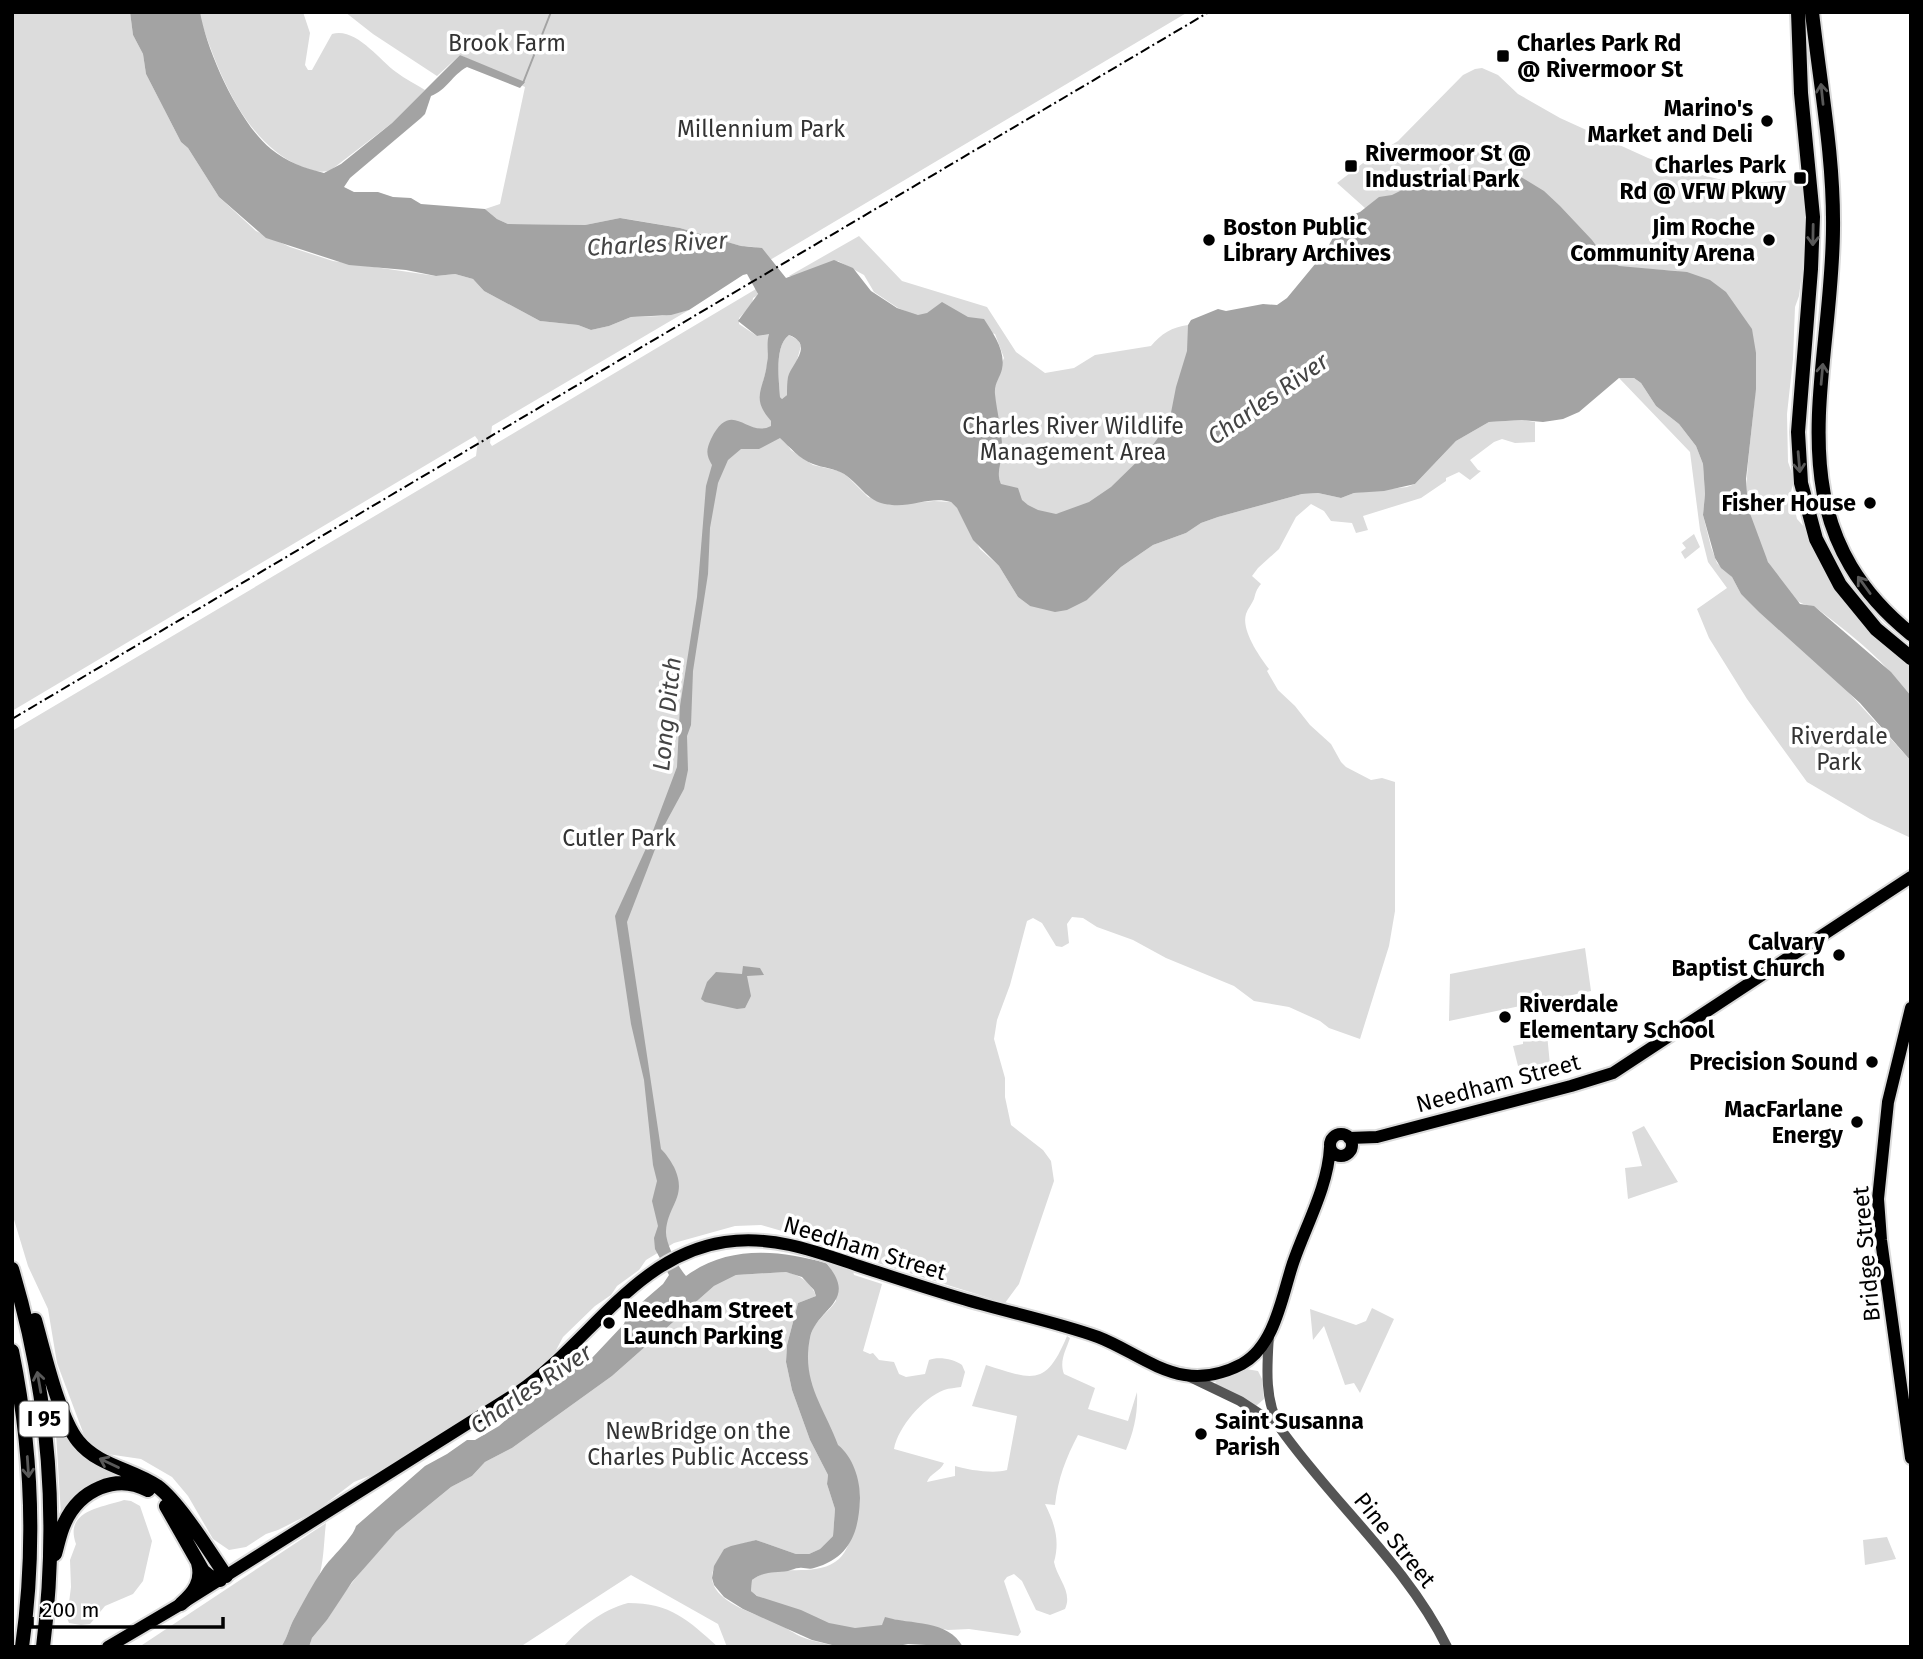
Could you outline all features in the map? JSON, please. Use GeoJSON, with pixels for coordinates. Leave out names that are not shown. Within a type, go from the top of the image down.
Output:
{"type":"FeatureCollection","features":[{"type":"Feature","properties":{"kind":"highway"},"geometry":{"type":"LineString","coordinates":[[1798,12],[1801,93],[1813,223],[1798,432],[1804,494],[1816,539],[1840,585],[1876,629],[1911,658]]}},
{"type":"Feature","properties":{"kind":"highway"},"geometry":{"type":"LineString","coordinates":[[1812,12],[1823,102],[1833,226],[1818,434],[1822,490],[1835,534],[1856,574],[1876,602],[1911,635]]}},
{"type":"Feature","properties":{"kind":"highway"},"geometry":{"type":"LineString","coordinates":[[1804,494],[1822,490]]}},
{"type":"Feature","properties":{"kind":"highway"},"geometry":{"type":"LineString","coordinates":[[14,1275],[34,1318],[64,1415],[77,1440],[95,1457],[162,1490],[175,1505],[223,1578]]}},
{"type":"Feature","properties":{"kind":"highway","name":"I 95"},"geometry":{"type":"LineString","coordinates":[[14,1275],[33,1349],[44,1419],[50,1500],[50,1572],[43,1647]]}},
{"type":"Feature","properties":{"kind":"highway","name":"I 95"},"geometry":{"type":"LineString","coordinates":[[12,1351],[25,1432],[30,1502],[29,1570],[22,1647]]}},
{"type":"Feature","properties":{"kind":"highway"},"geometry":{"type":"LineString","coordinates":[[50,1572],[64,1524],[72,1510],[92,1491],[116,1483],[140,1486],[161,1500],[206,1574],[223,1578]]}},
{"type":"Feature","properties":{"kind":"highway"},"geometry":{"type":"LineString","coordinates":[[181,1604],[199,1582],[197,1562]]}},
{"type":"Feature","properties":{"kind":"main road","name":"Needham Street"},"geometry":{"type":"LineString","coordinates":[[1328,1171],[1347,1148],[1377,1137],[1613,1073],[1910,878]]}},
{"type":"Feature","properties":{"kind":"main road","name":"Bridge Street"},"geometry":{"type":"LineString","coordinates":[[1911,1008],[1888,1102],[1878,1199],[1881,1240],[1911,1458]]}},
{"type":"Feature","properties":{"kind":"main road"},"geometry":{"type":"LineString","coordinates":[[1337,1135],[1344,1135],[1347,1148],[1335,1155],[1330,1147],[1331,1140],[1337,1135]]}},
{"type":"Feature","properties":{"kind":"main road","name":"Needham Street"},"geometry":{"type":"LineString","coordinates":[[108,1647],[223,1578],[533,1382],[633,1287],[656,1269],[681,1255],[724,1242],[753,1240],[783,1243],[993,1308],[1088,1334],[1115,1344],[1161,1368],[1186,1375],[1205,1375],[1228,1370],[1245,1362],[1257,1352],[1269,1333],[1328,1171],[1330,1147]]}},
{"type":"Feature","properties":{"kind":"street","name":"Pine Street"},"geometry":{"type":"LineString","coordinates":[[1268,1384],[1269,1333]]}},
{"type":"Feature","properties":{"kind":"street","name":"Pine Street"},"geometry":{"type":"LineString","coordinates":[[1257,1352],[1280,1428]]}},
{"type":"Feature","properties":{"kind":"street","name":"Pine Street"},"geometry":{"type":"LineString","coordinates":[[1186,1375],[1245,1404],[1280,1428],[1410,1588],[1429,1614],[1447,1647]]}},
{"type":"Feature","properties":{"kind":"green space","name":"Cutler Park"},"geometry":{"type":"Polygon","coordinates":[[[12,12],[130,12],[133,35],[143,54],[146,74],[181,142],[188,148],[219,197],[256,231],[290,247],[333,261],[436,276],[455,274],[473,279],[484,291],[540,321],[578,325],[591,330],[631,317],[662,316],[689,310],[492,426],[492,446],[756,289],[758,295],[739,318],[739,324],[757,336],[769,333],[767,366],[761,391],[769,418],[791,450],[813,465],[839,471],[868,497],[890,505],[951,502],[980,549],[999,566],[1018,597],[1030,606],[1087,600],[1121,567],[1153,545],[1186,533],[1201,523],[1302,494],[1318,493],[1341,498],[1354,493],[1407,487],[1415,484],[1456,441],[1489,422],[1535,422],[1535,442],[1515,443],[1502,439],[1494,442],[1470,460],[1481,471],[1470,480],[1459,472],[1446,478],[1446,481],[1421,498],[1363,516],[1368,530],[1356,533],[1352,523],[1331,521],[1324,511],[1311,504],[1296,517],[1279,549],[1252,576],[1261,584],[1246,614],[1246,628],[1278,690],[1331,744],[1346,767],[1371,780],[1382,778],[1395,782],[1395,911],[1389,946],[1360,1039],[1329,1028],[1289,1007],[1254,1001],[1234,986],[1166,958],[1133,940],[1097,927],[1083,918],[1072,917],[1067,924],[1069,943],[1062,947],[1056,946],[1042,923],[1033,918],[1027,921],[1010,985],[997,1020],[994,1039],[1005,1078],[1005,1097],[1011,1125],[1043,1150],[1051,1161],[1054,1181],[1019,1284],[1005,1303],[855,1256],[834,1246],[761,1225],[735,1226],[674,1243],[646,1260],[639,1270],[617,1286],[611,1295],[595,1306],[563,1337],[553,1356],[512,1389],[419,1445],[384,1470],[354,1482],[316,1511],[266,1534],[246,1547],[229,1550],[213,1539],[188,1496],[172,1477],[141,1459],[107,1454],[94,1447],[84,1435],[57,1363],[48,1309],[28,1266],[12,1213],[12,731],[476,456],[478,440],[475,436],[12,711],[12,12]]]}},
{"type":"Feature","properties":{"kind":"green space"},"geometry":{"type":"Polygon","coordinates":[[[198,12],[303,12],[310,33],[305,65],[308,70],[312,70],[332,34],[341,33],[350,35],[367,46],[396,72],[425,90],[392,123],[331,170],[319,172],[308,169],[280,155],[247,121],[223,79],[198,12]]]}},
{"type":"Feature","properties":{"kind":"green space","name":"Millennium Park"},"geometry":{"type":"Polygon","coordinates":[[[345,12],[1188,12],[770,260],[763,251],[756,248],[680,228],[620,218],[585,225],[508,224],[497,219],[485,209],[500,204],[525,87],[460,55],[437,76],[345,12]]]}},
{"type":"Feature","properties":{"kind":"green space"},"geometry":{"type":"Polygon","coordinates":[[[1482,68],[1498,75],[1518,94],[1560,118],[1681,170],[1739,184],[1807,179],[1802,273],[1795,307],[1787,414],[1788,462],[1794,479],[1791,492],[1797,519],[1807,530],[1826,574],[1838,592],[1911,662],[1911,699],[1891,673],[1857,640],[1819,610],[1795,599],[1775,573],[1759,543],[1749,511],[1747,494],[1755,387],[1752,333],[1677,271],[1619,267],[1606,260],[1581,229],[1365,208],[1337,183],[1398,141],[1463,75],[1482,68]]]}},
{"type":"Feature","properties":{"kind":"green space","name":"Charles River Wildlife Management Area"},"geometry":{"type":"Polygon","coordinates":[[[859,236],[902,281],[987,307],[1016,352],[1045,373],[1074,368],[1095,355],[1151,346],[1172,329],[1188,325],[1188,328],[1225,313],[1180,415],[1109,503],[1042,517],[1001,485],[999,478],[986,421],[996,376],[1004,358],[995,334],[920,317],[898,308],[874,292],[864,275],[838,261],[795,277],[789,276],[859,236]]]}},
{"type":"Feature","properties":{"kind":"green space"},"geometry":{"type":"Polygon","coordinates":[[[789,335],[798,340],[801,346],[787,395],[782,399],[778,364],[781,347],[789,335]]]}},
{"type":"Feature","properties":{"kind":"green space","name":"Riverdale Park"},"geometry":{"type":"Polygon","coordinates":[[[1619,378],[1634,378],[1641,383],[1656,406],[1679,424],[1696,446],[1703,464],[1703,515],[1717,563],[1732,577],[1741,594],[1841,684],[1911,761],[1911,838],[1870,819],[1807,782],[1747,699],[1709,638],[1697,609],[1727,588],[1708,562],[1700,530],[1690,452],[1619,378]]]}},
{"type":"Feature","properties":{"kind":"green space"},"geometry":{"type":"Polygon","coordinates":[[[1694,534],[1700,547],[1685,559],[1681,552],[1686,548],[1682,543],[1694,534]]]}},
{"type":"Feature","properties":{"kind":"green space"},"geometry":{"type":"Polygon","coordinates":[[[1585,948],[1591,991],[1449,1021],[1450,974],[1585,948]]]}},
{"type":"Feature","properties":{"kind":"green space"},"geometry":{"type":"Polygon","coordinates":[[[1547,1034],[1550,1065],[1524,1075],[1521,1065],[1518,1066],[1513,1046],[1523,1044],[1523,1040],[1547,1034]]]}},
{"type":"Feature","properties":{"kind":"green space"},"geometry":{"type":"Polygon","coordinates":[[[1644,1126],[1678,1182],[1628,1199],[1625,1168],[1642,1166],[1632,1132],[1644,1126]]]}},
{"type":"Feature","properties":{"kind":"green space"},"geometry":{"type":"Polygon","coordinates":[[[826,1263],[882,1284],[863,1351],[873,1353],[879,1360],[894,1362],[899,1374],[906,1377],[925,1374],[929,1360],[937,1358],[962,1365],[965,1372],[961,1387],[944,1390],[920,1406],[896,1440],[894,1449],[944,1463],[927,1482],[955,1476],[955,1466],[981,1471],[1007,1470],[1017,1416],[972,1406],[986,1365],[1027,1376],[1045,1372],[1067,1336],[1070,1338],[1063,1360],[1064,1374],[1095,1388],[1088,1409],[1128,1421],[1137,1392],[1135,1422],[1126,1450],[1078,1435],[1063,1468],[1055,1505],[1045,1504],[1056,1533],[1054,1562],[1066,1591],[1065,1609],[1050,1615],[1036,1610],[1022,1581],[1014,1574],[1004,1581],[1021,1632],[1018,1636],[969,1629],[948,1630],[892,1619],[868,1630],[855,1630],[815,1620],[764,1600],[751,1591],[752,1580],[761,1575],[819,1568],[839,1559],[848,1546],[857,1516],[860,1500],[858,1486],[817,1402],[808,1369],[808,1352],[813,1329],[836,1301],[829,1266],[826,1263]]]}},
{"type":"Feature","properties":{"kind":"green space","name":"NewBridge on the Charles Public Access"},"geometry":{"type":"Polygon","coordinates":[[[786,1272],[804,1280],[816,1296],[798,1303],[787,1345],[786,1362],[792,1390],[810,1440],[828,1475],[827,1484],[835,1509],[833,1536],[820,1549],[809,1554],[796,1554],[756,1540],[724,1549],[714,1567],[712,1579],[721,1595],[740,1608],[802,1637],[840,1647],[727,1647],[718,1624],[631,1575],[520,1647],[309,1647],[312,1638],[365,1566],[396,1532],[451,1487],[472,1476],[485,1462],[512,1448],[612,1376],[714,1286],[736,1275],[786,1272]]]}},
{"type":"Feature","properties":{"kind":"green space"},"geometry":{"type":"Polygon","coordinates":[[[1372,1308],[1394,1319],[1360,1393],[1354,1383],[1345,1385],[1324,1326],[1313,1340],[1310,1309],[1356,1325],[1366,1321],[1372,1308]]]}},
{"type":"Feature","properties":{"kind":"green space"},"geometry":{"type":"Polygon","coordinates":[[[1246,1369],[1258,1371],[1262,1379],[1264,1399],[1256,1406],[1215,1384],[1217,1379],[1246,1369]]]}},
{"type":"Feature","properties":{"kind":"green space"},"geometry":{"type":"Polygon","coordinates":[[[50,1393],[66,1431],[135,1480],[124,1480],[64,1515],[61,1515],[56,1433],[50,1393]]]}},
{"type":"Feature","properties":{"kind":"green space"},"geometry":{"type":"Polygon","coordinates":[[[124,1500],[140,1506],[152,1541],[143,1581],[133,1594],[105,1606],[90,1624],[69,1623],[70,1560],[76,1544],[75,1524],[86,1513],[124,1500]]]}},
{"type":"Feature","properties":{"kind":"green space"},"geometry":{"type":"Polygon","coordinates":[[[326,1523],[318,1578],[281,1647],[139,1647],[326,1523]]]}},
{"type":"Feature","properties":{"kind":"green space"},"geometry":{"type":"Polygon","coordinates":[[[1887,1537],[1896,1559],[1865,1565],[1863,1540],[1887,1537]]]}},
{"type":"Feature","properties":{"kind":"green space"},"geometry":{"type":"Polygon","coordinates":[[[628,1603],[656,1606],[678,1615],[718,1647],[563,1647],[592,1620],[628,1603]]]}},
{"type":"Feature","properties":{"kind":"water","name":"Charles River"},"geometry":{"type":"Polygon","coordinates":[[[130,12],[200,12],[217,66],[247,122],[277,154],[296,164],[324,173],[341,164],[392,123],[460,55],[525,82],[520,88],[467,67],[431,96],[421,118],[350,178],[344,187],[354,192],[378,192],[393,197],[411,198],[421,204],[485,209],[508,224],[585,225],[620,218],[680,228],[741,246],[762,248],[786,278],[834,260],[853,268],[871,291],[897,308],[918,315],[927,313],[942,302],[968,317],[984,319],[998,342],[1003,362],[995,390],[1002,438],[999,472],[1001,484],[1018,488],[1022,500],[1028,505],[1056,514],[1089,502],[1111,487],[1149,450],[1169,423],[1187,351],[1188,325],[1191,320],[1218,309],[1226,311],[1263,304],[1277,305],[1287,298],[1325,252],[1344,218],[1360,212],[1379,197],[1392,195],[1410,186],[1468,175],[1516,174],[1544,191],[1560,206],[1606,259],[1619,266],[1687,272],[1710,280],[1726,292],[1752,329],[1756,353],[1756,389],[1746,479],[1748,508],[1768,562],[1800,604],[1814,606],[1891,672],[1911,696],[1911,761],[1860,703],[1759,612],[1741,594],[1732,577],[1721,568],[1715,558],[1703,515],[1703,464],[1696,446],[1679,424],[1656,406],[1641,383],[1634,378],[1619,378],[1579,412],[1563,419],[1543,422],[1489,422],[1456,441],[1415,484],[1384,491],[1354,493],[1341,498],[1318,493],[1302,494],[1201,523],[1186,533],[1153,545],[1121,567],[1087,600],[1067,610],[1055,612],[1030,606],[1018,597],[999,566],[973,540],[957,508],[951,502],[937,500],[899,505],[884,504],[866,494],[844,474],[808,462],[780,438],[759,449],[741,449],[728,460],[718,483],[710,528],[708,574],[693,671],[691,725],[687,736],[688,770],[684,789],[664,826],[627,922],[661,1149],[678,1177],[678,1193],[667,1222],[666,1236],[679,1267],[686,1276],[719,1259],[772,1253],[826,1263],[839,1287],[833,1304],[820,1319],[810,1338],[809,1368],[815,1394],[838,1445],[852,1462],[857,1476],[860,1498],[857,1522],[850,1542],[836,1558],[812,1569],[798,1568],[760,1575],[752,1580],[751,1591],[757,1596],[801,1610],[829,1623],[855,1628],[882,1625],[885,1617],[928,1624],[948,1632],[963,1647],[908,1644],[893,1647],[840,1647],[812,1640],[743,1609],[724,1597],[714,1585],[714,1566],[724,1549],[731,1546],[756,1540],[796,1554],[809,1554],[820,1549],[833,1536],[835,1509],[827,1484],[828,1475],[810,1440],[792,1390],[786,1362],[787,1345],[798,1303],[816,1296],[802,1277],[786,1272],[736,1275],[714,1286],[612,1376],[512,1448],[485,1462],[472,1476],[451,1487],[396,1532],[352,1582],[312,1638],[309,1647],[281,1647],[315,1581],[356,1526],[425,1466],[467,1440],[475,1440],[499,1426],[535,1394],[591,1359],[624,1324],[627,1315],[663,1284],[669,1275],[655,1249],[654,1238],[658,1226],[652,1201],[657,1181],[644,1080],[631,1024],[615,916],[648,844],[677,767],[680,706],[697,597],[706,486],[712,465],[708,446],[719,427],[726,421],[733,420],[762,429],[771,426],[760,399],[768,359],[769,334],[757,336],[738,321],[758,294],[747,274],[689,310],[671,315],[631,317],[591,330],[578,325],[540,321],[484,291],[473,279],[455,274],[436,276],[406,270],[349,265],[266,238],[219,197],[188,148],[181,142],[146,74],[143,54],[133,35],[130,12]],[[789,335],[784,340],[779,355],[778,373],[782,399],[787,395],[788,377],[801,349],[797,339],[789,335]]]}},
{"type":"Feature","properties":{"kind":"water"},"geometry":{"type":"Polygon","coordinates":[[[743,966],[760,968],[764,975],[747,976],[751,996],[745,1008],[737,1009],[701,999],[707,982],[716,972],[742,974],[743,966]]]}},
{"type":"Feature","properties":{"kind":"waterway"},"geometry":{"type":"LineString","coordinates":[[523,83],[551,12]]}},
{"type":"Feature","properties":{"kind":"railway"},"geometry":{"type":"LineString","coordinates":[[12,719],[1209,12]]}},
{"type":"Feature","properties":{"kind":"place","name":"Charles Park Rd @ Rivermoor St"},"geometry":{"type":"Point","coordinates":[1503,56]}},
{"type":"Feature","properties":{"kind":"place","name":"Marino's Market and Deli"},"geometry":{"type":"Point","coordinates":[1767,121]}},
{"type":"Feature","properties":{"kind":"place","name":"Rivermoor St @ Industrial Park"},"geometry":{"type":"Point","coordinates":[1351,166]}},
{"type":"Feature","properties":{"kind":"place","name":"Charles Park Rd @ VFW Pkwy"},"geometry":{"type":"Point","coordinates":[1800,178]}},
{"type":"Feature","properties":{"kind":"place","name":"Boston Public Library Archives"},"geometry":{"type":"Point","coordinates":[1209,240]}},
{"type":"Feature","properties":{"kind":"place","name":"Jim Roche Community Arena"},"geometry":{"type":"Point","coordinates":[1769,240]}},
{"type":"Feature","properties":{"kind":"place","name":"Fisher House"},"geometry":{"type":"Point","coordinates":[1870,503]}},
{"type":"Feature","properties":{"kind":"place","name":"Calvary Baptist Church"},"geometry":{"type":"Point","coordinates":[1839,955]}},
{"type":"Feature","properties":{"kind":"place","name":"Riverdale Elementary School"},"geometry":{"type":"Point","coordinates":[1505,1017]}},
{"type":"Feature","properties":{"kind":"place","name":"Precision Sound"},"geometry":{"type":"Point","coordinates":[1872,1062]}},
{"type":"Feature","properties":{"kind":"place","name":"MacFarlane Energy"},"geometry":{"type":"Point","coordinates":[1857,1122]}},
{"type":"Feature","properties":{"kind":"place","name":"Needham Street Launch Parking"},"geometry":{"type":"Point","coordinates":[609,1323]}},
{"type":"Feature","properties":{"kind":"place","name":"Saint Susanna Parish"},"geometry":{"type":"Point","coordinates":[1201,1434]}},
{"type":"Feature","properties":{"kind":"park label","name":"Brook Farm"},"geometry":{"type":"Point","coordinates":[507,43]}},
{"type":"Feature","properties":{"kind":"water label","name":"Long Ditch"},"geometry":{"type":"Point","coordinates":[667,714]}}]}
